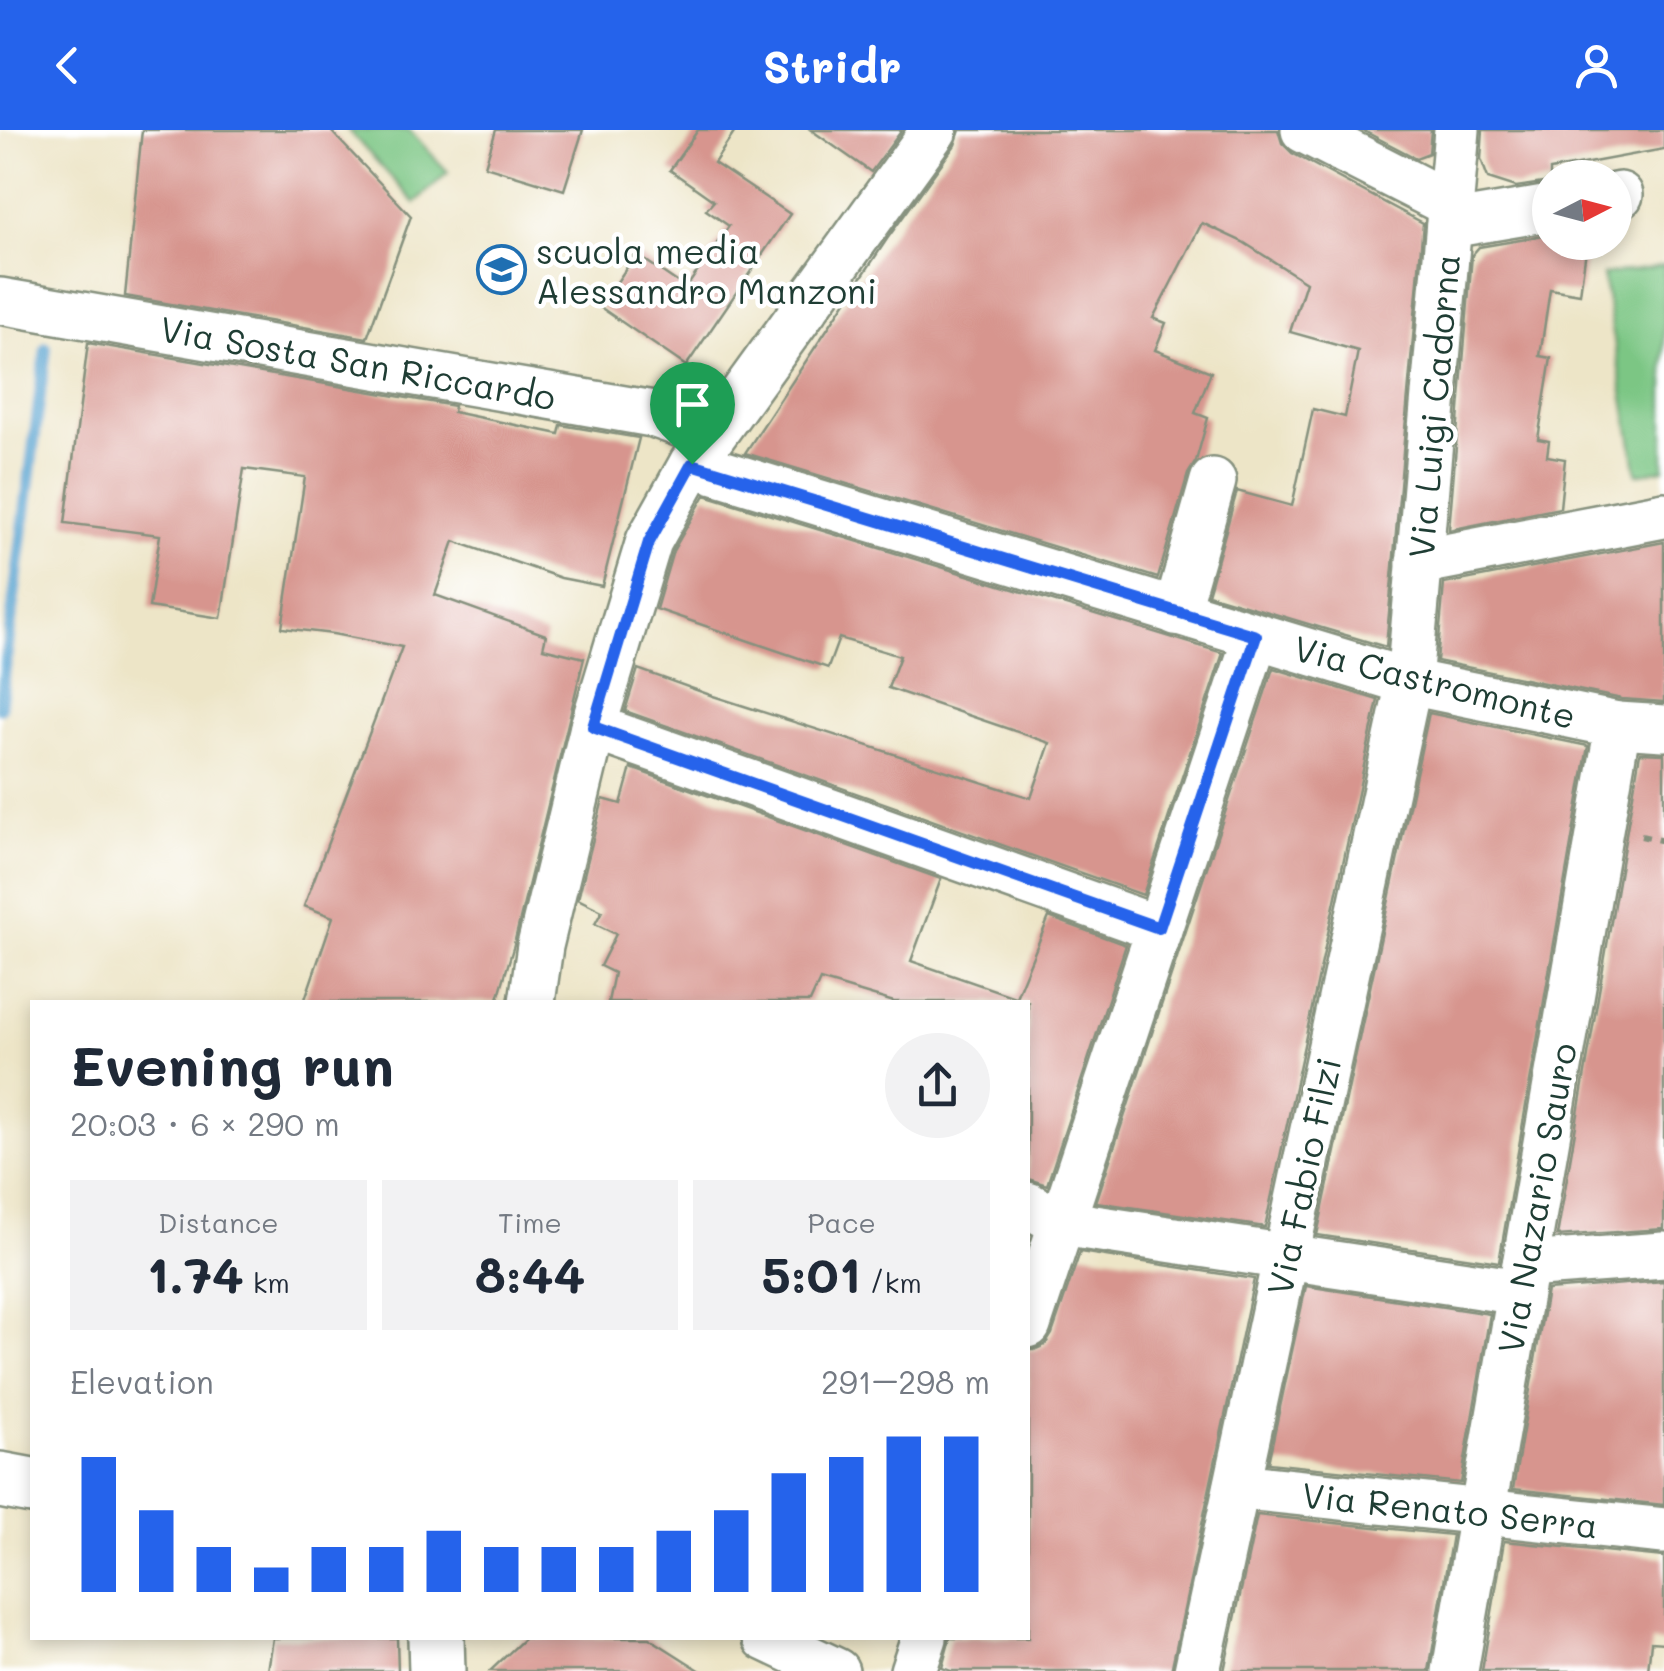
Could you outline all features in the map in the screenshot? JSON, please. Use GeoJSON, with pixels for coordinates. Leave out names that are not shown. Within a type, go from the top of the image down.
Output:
{"type":"FeatureCollection","features":[{"type":"Feature","properties":{"kind":"street"},"geometry":{"type":"LineString","coordinates":[[532,1000],[540,946],[593,727],[649,542],[702,449],[934,130]]}},
{"type":"Feature","properties":{"kind":"street"},"geometry":{"type":"LineString","coordinates":[[1304,130],[1450,215],[1532,209]]}},
{"type":"Feature","properties":{"kind":"street","name":"Via Luigi Cadorna"},"geometry":{"type":"LineString","coordinates":[[1409,682],[1457,130]]}},
{"type":"Feature","properties":{"kind":"street","name":"Via Sosta San Riccardo"},"geometry":{"type":"LineString","coordinates":[[0,300],[653,414],[702,449]]}},
{"type":"Feature","properties":{"kind":"street","name":"Via Castromonte"},"geometry":{"type":"LineString","coordinates":[[702,449],[1176,612],[1409,682],[1618,725],[1664,728]]}},
{"type":"Feature","properties":{"kind":"street"},"geometry":{"type":"LineString","coordinates":[[1176,612],[1213,480]]}},
{"type":"Feature","properties":{"kind":"street"},"geometry":{"type":"LineString","coordinates":[[1419,562],[1664,515]]}},
{"type":"Feature","properties":{"kind":"street"},"geometry":{"type":"LineString","coordinates":[[1030,1311],[1044,1214],[1159,928],[1256,636]]}},
{"type":"Feature","properties":{"kind":"street","name":"Via Fabio Filzi"},"geometry":{"type":"LineString","coordinates":[[1197,1671],[1409,682]]}},
{"type":"Feature","properties":{"kind":"street","name":"Via Nazario Sauro"},"geometry":{"type":"LineString","coordinates":[[1455,1671],[1618,725]]}},
{"type":"Feature","properties":{"kind":"street"},"geometry":{"type":"LineString","coordinates":[[593,727],[1159,928]]}},
{"type":"Feature","properties":{"kind":"street"},"geometry":{"type":"LineString","coordinates":[[1044,1214],[1286,1257],[1522,1279],[1664,1255]]}},
{"type":"Feature","properties":{"kind":"street"},"geometry":{"type":"LineString","coordinates":[[0,1480],[30,1486]]}},
{"type":"Feature","properties":{"kind":"street","name":"Via Renato Serra"},"geometry":{"type":"LineString","coordinates":[[1236,1486],[1664,1531]]}},
{"type":"Feature","properties":{"kind":"street"},"geometry":{"type":"LineString","coordinates":[[436,1640],[437,1671]]}},
{"type":"Feature","properties":{"kind":"street"},"geometry":{"type":"LineString","coordinates":[[770,1640],[836,1671]]}},
{"type":"Feature","properties":{"kind":"street"},"geometry":{"type":"LineString","coordinates":[[913,1671],[923,1640]]}},
{"type":"Feature","properties":{"kind":"green space"},"geometry":{"type":"Polygon","coordinates":[[[348,130],[409,130],[448,172],[415,203],[348,130]]]}},
{"type":"Feature","properties":{"kind":"green space"},"geometry":{"type":"Polygon","coordinates":[[[1664,265],[1664,469],[1637,474],[1603,275],[1664,265]]]}},
{"type":"Feature","properties":{"kind":"building"},"geometry":{"type":"Polygon","coordinates":[[[142,130],[330,130],[411,216],[367,338],[125,296],[142,130]]]}},
{"type":"Feature","properties":{"kind":"building"},"geometry":{"type":"Polygon","coordinates":[[[496,130],[583,130],[564,190],[485,166],[496,130]]]}},
{"type":"Feature","properties":{"kind":"building"},"geometry":{"type":"Polygon","coordinates":[[[698,130],[736,130],[714,163],[790,214],[686,366],[600,307],[636,254],[686,288],[729,226],[706,210],[714,201],[670,170],[698,130]]]}},
{"type":"Feature","properties":{"kind":"building"},"geometry":{"type":"Polygon","coordinates":[[[811,130],[902,130],[871,172],[811,130]]]}},
{"type":"Feature","properties":{"kind":"building"},"geometry":{"type":"Polygon","coordinates":[[[960,130],[1278,130],[1282,143],[1292,153],[1423,223],[1386,647],[1208,594],[1237,491],[1292,506],[1313,409],[1345,417],[1358,351],[1290,332],[1306,282],[1243,242],[1202,223],[1153,318],[1166,323],[1155,350],[1211,372],[1195,413],[1208,418],[1158,578],[745,453],[887,239],[955,145],[960,130]]]}},
{"type":"Feature","properties":{"kind":"building"},"geometry":{"type":"Polygon","coordinates":[[[1362,130],[1431,130],[1429,153],[1416,158],[1362,130]]]}},
{"type":"Feature","properties":{"kind":"building"},"geometry":{"type":"Polygon","coordinates":[[[1483,130],[1664,130],[1664,149],[1604,160],[1532,160],[1532,185],[1516,187],[1488,178],[1481,159],[1483,130]]]}},
{"type":"Feature","properties":{"kind":"building"},"geometry":{"type":"Polygon","coordinates":[[[1532,238],[1532,260],[1585,260],[1580,294],[1550,289],[1540,356],[1551,358],[1538,439],[1549,441],[1547,456],[1565,459],[1560,508],[1449,530],[1472,255],[1479,247],[1532,238]]]}},
{"type":"Feature","properties":{"kind":"building"},"geometry":{"type":"Polygon","coordinates":[[[88,343],[454,406],[453,412],[559,434],[561,425],[639,438],[602,586],[561,578],[454,541],[435,595],[546,635],[543,648],[584,658],[498,1000],[305,1000],[333,917],[304,906],[402,647],[282,628],[305,477],[244,469],[221,618],[149,607],[160,535],[65,523],[88,343]]]}},
{"type":"Feature","properties":{"kind":"building"},"geometry":{"type":"Polygon","coordinates":[[[705,495],[1223,653],[1143,895],[625,711],[638,669],[1031,798],[1050,743],[888,688],[900,656],[839,638],[828,668],[656,609],[673,551],[705,495]]]}},
{"type":"Feature","properties":{"kind":"building"},"geometry":{"type":"Polygon","coordinates":[[[1664,542],[1664,702],[1622,699],[1437,661],[1444,584],[1664,542]]]}},
{"type":"Feature","properties":{"kind":"building"},"geometry":{"type":"Polygon","coordinates":[[[1273,668],[1378,700],[1265,1227],[1096,1202],[1273,668]]]}},
{"type":"Feature","properties":{"kind":"building"},"geometry":{"type":"Polygon","coordinates":[[[1429,713],[1588,746],[1499,1262],[1317,1235],[1429,713]]]}},
{"type":"Feature","properties":{"kind":"building"},"geometry":{"type":"Polygon","coordinates":[[[1640,753],[1664,754],[1664,1229],[1557,1236],[1640,753]]]}},
{"type":"Feature","properties":{"kind":"building"},"geometry":{"type":"Polygon","coordinates":[[[631,768],[941,879],[911,961],[1015,997],[1014,1000],[887,1000],[820,980],[811,1000],[608,1000],[614,973],[600,966],[616,934],[595,924],[602,911],[578,899],[603,799],[621,804],[631,768]]]}},
{"type":"Feature","properties":{"kind":"building"},"geometry":{"type":"Polygon","coordinates":[[[1049,917],[1126,945],[1047,1185],[1030,1180],[1030,1000],[1015,1000],[1049,917]]]}},
{"type":"Feature","properties":{"kind":"building"},"geometry":{"type":"Polygon","coordinates":[[[1080,1252],[1254,1279],[1171,1671],[942,1668],[949,1640],[1030,1640],[1030,1350],[1045,1345],[1080,1252]]]}},
{"type":"Feature","properties":{"kind":"building"},"geometry":{"type":"Polygon","coordinates":[[[1664,1281],[1664,1505],[1513,1489],[1547,1290],[1664,1281]]]}},
{"type":"Feature","properties":{"kind":"building"},"geometry":{"type":"Polygon","coordinates":[[[1306,1286],[1490,1314],[1461,1483],[1268,1463],[1306,1286]]]}},
{"type":"Feature","properties":{"kind":"building"},"geometry":{"type":"Polygon","coordinates":[[[1257,1515],[1452,1535],[1429,1671],[1224,1671],[1257,1515]]]}},
{"type":"Feature","properties":{"kind":"building"},"geometry":{"type":"Polygon","coordinates":[[[1504,1541],[1664,1557],[1664,1643],[1651,1642],[1648,1671],[1482,1671],[1504,1541]]]}},
{"type":"Feature","properties":{"kind":"building"},"geometry":{"type":"Polygon","coordinates":[[[273,1640],[397,1640],[398,1671],[268,1671],[273,1640]]]}},
{"type":"Feature","properties":{"kind":"building"},"geometry":{"type":"Polygon","coordinates":[[[523,1640],[652,1640],[701,1671],[490,1671],[523,1640]]]}},
{"type":"Feature","properties":{"kind":"waterway"},"geometry":{"type":"LineString","coordinates":[[0,708],[46,348]]}},
{"type":"Feature","properties":{"kind":"place","name":"scuola media Alessandro Manzoni"},"geometry":{"type":"Point","coordinates":[501,270]}},
{"type":"Feature","properties":{"kind":"route"},"geometry":{"type":"LineString","coordinates":[[692,464],[1256,636],[1159,928],[593,727],[649,542],[692,464]]}}]}
